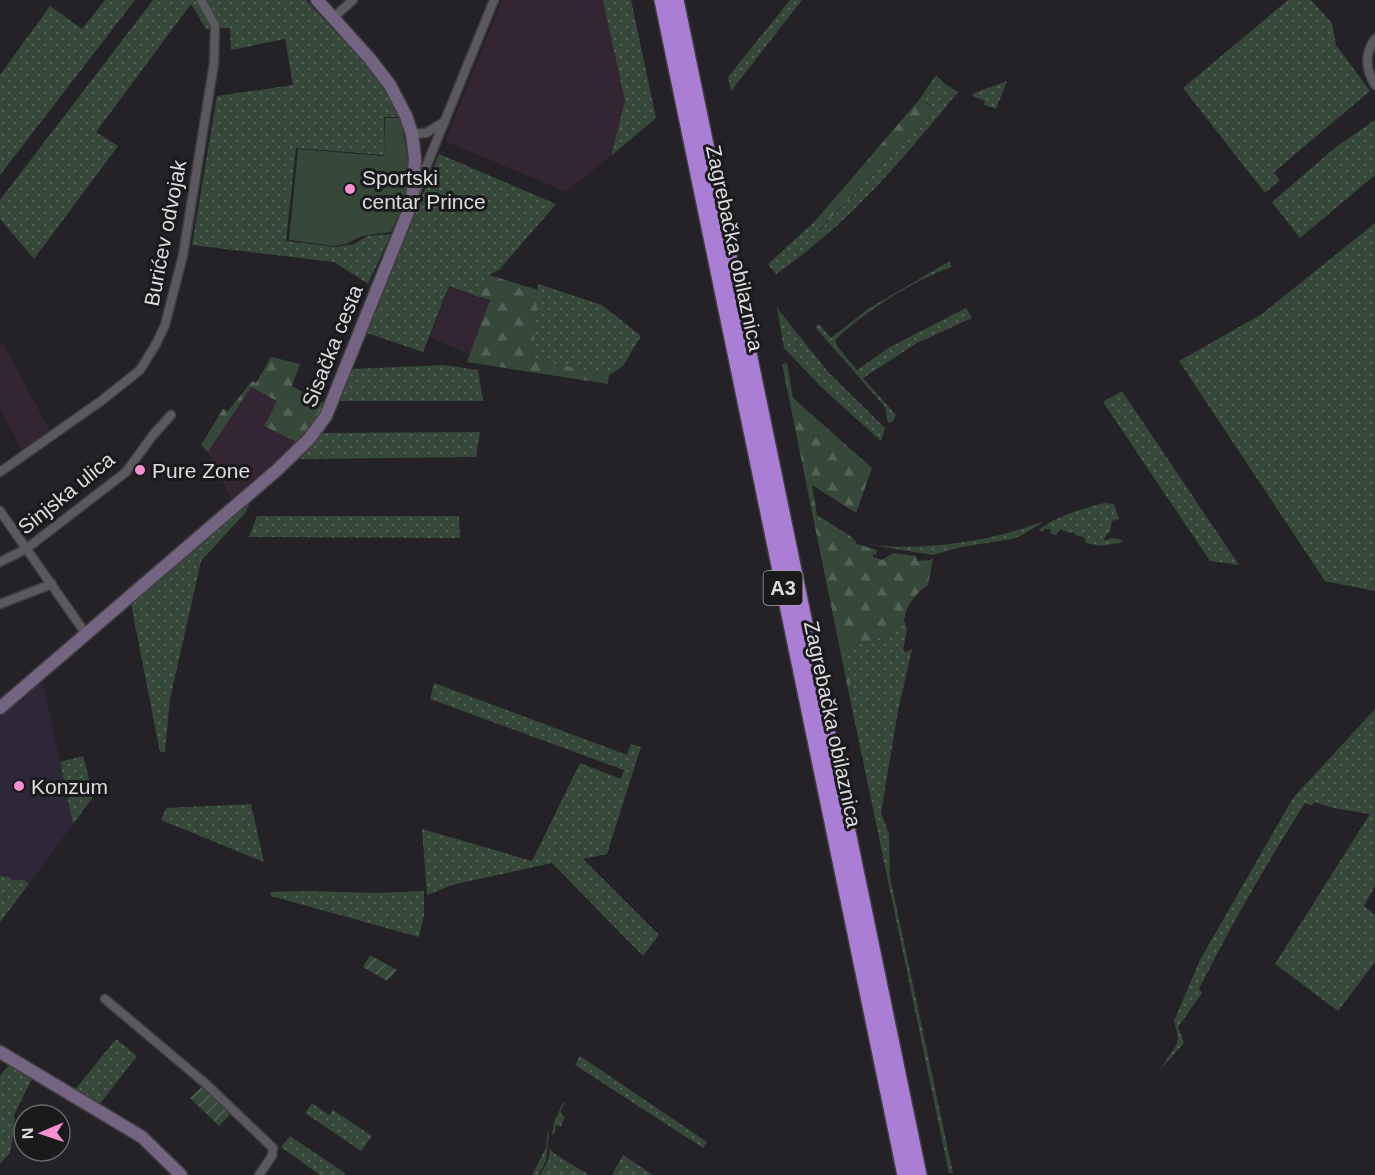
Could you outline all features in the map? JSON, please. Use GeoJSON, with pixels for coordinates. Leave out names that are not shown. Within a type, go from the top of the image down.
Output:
{"type":"FeatureCollection","features":[{"type":"Feature","properties":{"kind":"highway","name":"Zagrebačka obilaznica"},"geometry":{"type":"LineString","coordinates":[[662,0],[905,1175]]}},
{"type":"Feature","properties":{"kind":"highway","name":"Zagrebačka obilaznica"},"geometry":{"type":"LineString","coordinates":[[676,0],[919,1175]]}},
{"type":"Feature","properties":{"kind":"main road","name":"Sisačka cesta"},"geometry":{"type":"LineString","coordinates":[[0,708],[277,470],[318,429],[336,392],[412,202],[415,158],[412,134],[403,106],[390,85],[317,0]]}},
{"type":"Feature","properties":{"kind":"main road"},"geometry":{"type":"LineString","coordinates":[[0,1052],[142,1137],[182,1175]]}},
{"type":"Feature","properties":{"kind":"street","name":"Burićev odvojak"},"geometry":{"type":"LineString","coordinates":[[0,472],[101,401],[140,370],[165,325],[183,255],[213,63],[214,25],[201,0]]}},
{"type":"Feature","properties":{"kind":"street"},"geometry":{"type":"LineString","coordinates":[[333,18],[353,0]]}},
{"type":"Feature","properties":{"kind":"street"},"geometry":{"type":"LineString","coordinates":[[412,202],[494,0]]}},
{"type":"Feature","properties":{"kind":"street"},"geometry":{"type":"LineString","coordinates":[[1375,39],[1370,47],[1367,63],[1375,85]]}},
{"type":"Feature","properties":{"kind":"street"},"geometry":{"type":"LineString","coordinates":[[412,134],[426,133],[444,122]]}},
{"type":"Feature","properties":{"kind":"street","name":"Sinjska ulica"},"geometry":{"type":"LineString","coordinates":[[0,562],[26,549],[126,472],[153,435],[171,416]]}},
{"type":"Feature","properties":{"kind":"street"},"geometry":{"type":"LineString","coordinates":[[0,511],[86,634]]}},
{"type":"Feature","properties":{"kind":"street"},"geometry":{"type":"LineString","coordinates":[[0,604],[52,584]]}},
{"type":"Feature","properties":{"kind":"street"},"geometry":{"type":"LineString","coordinates":[[105,999],[206,1084],[273,1148],[273,1156],[259,1175]]}},
{"type":"Feature","properties":{"kind":"shaded area"},"geometry":{"type":"Polygon","coordinates":[[[502,0],[631,0],[656,118],[566,192],[445,141],[502,0]]]}},
{"type":"Feature","properties":{"kind":"shaded area"},"geometry":{"type":"Polygon","coordinates":[[[450,287],[491,302],[471,355],[430,337],[450,287]]]}},
{"type":"Feature","properties":{"kind":"shaded area"},"geometry":{"type":"Polygon","coordinates":[[[3,343],[51,433],[22,451],[0,409],[0,345],[3,343]]]}},
{"type":"Feature","properties":{"kind":"shaded area"},"geometry":{"type":"Polygon","coordinates":[[[251,387],[277,401],[264,426],[297,442],[231,499],[208,452],[251,387]]]}},
{"type":"Feature","properties":{"kind":"shaded area"},"geometry":{"type":"Polygon","coordinates":[[[41,673],[73,824],[29,884],[24,880],[12,880],[0,876],[0,708],[41,673]]]}},
{"type":"Feature","properties":{"kind":"green space"},"geometry":{"type":"Polygon","coordinates":[[[105,0],[135,0],[0,175],[0,75],[50,6],[82,29],[105,0]]]}},
{"type":"Feature","properties":{"kind":"green space"},"geometry":{"type":"Polygon","coordinates":[[[153,0],[306,0],[357,55],[381,85],[400,117],[384,117],[384,155],[296,148],[286,241],[336,247],[354,244],[367,236],[391,234],[368,284],[334,262],[192,245],[217,96],[293,85],[285,39],[231,50],[230,28],[206,29],[191,4],[96,132],[118,146],[34,259],[0,219],[0,200],[153,0]]]}},
{"type":"Feature","properties":{"kind":"green space"},"geometry":{"type":"Polygon","coordinates":[[[603,0],[631,0],[656,118],[611,156],[625,101],[603,0]]]}},
{"type":"Feature","properties":{"kind":"green space"},"geometry":{"type":"Polygon","coordinates":[[[790,0],[802,0],[731,91],[728,77],[790,0]]]}},
{"type":"Feature","properties":{"kind":"green space"},"geometry":{"type":"Polygon","coordinates":[[[1288,0],[1311,0],[1332,23],[1336,45],[1370,91],[1274,172],[1280,180],[1265,193],[1183,88],[1288,0]]]}},
{"type":"Feature","properties":{"kind":"green space"},"geometry":{"type":"Polygon","coordinates":[[[936,75],[958,92],[895,166],[851,212],[828,234],[776,274],[768,264],[815,221],[818,232],[877,171],[931,105],[919,100],[936,75]]]}},
{"type":"Feature","properties":{"kind":"green space"},"geometry":{"type":"Polygon","coordinates":[[[1007,81],[996,109],[984,105],[985,101],[972,96],[974,93],[1007,81]]]}},
{"type":"Feature","properties":{"kind":"green space"},"geometry":{"type":"Polygon","coordinates":[[[919,100],[932,106],[877,171],[817,232],[815,221],[919,100]]]}},
{"type":"Feature","properties":{"kind":"green space","name":"Sportski centar Prince"},"geometry":{"type":"Polygon","coordinates":[[[385,118],[400,118],[408,168],[405,197],[391,232],[362,236],[346,244],[334,246],[289,240],[298,149],[384,156],[385,118]]]}},
{"type":"Feature","properties":{"kind":"green space"},"geometry":{"type":"Polygon","coordinates":[[[1375,120],[1375,175],[1300,238],[1272,202],[1336,147],[1375,120]]]}},
{"type":"Feature","properties":{"kind":"green space"},"geometry":{"type":"Polygon","coordinates":[[[439,154],[556,204],[499,270],[489,275],[479,297],[449,286],[423,352],[367,333],[439,154]]]}},
{"type":"Feature","properties":{"kind":"green space"},"geometry":{"type":"Polygon","coordinates":[[[1375,223],[1375,591],[1325,581],[1179,361],[1262,314],[1375,223]]]}},
{"type":"Feature","properties":{"kind":"green space"},"geometry":{"type":"Polygon","coordinates":[[[950,261],[951,267],[921,280],[890,298],[835,340],[837,346],[857,370],[890,347],[966,308],[972,318],[917,343],[863,378],[896,415],[893,421],[888,423],[885,407],[815,327],[819,324],[831,338],[868,309],[950,261]]]}},
{"type":"Feature","properties":{"kind":"green space"},"geometry":{"type":"Polygon","coordinates":[[[489,275],[538,290],[532,359],[609,375],[608,384],[467,362],[490,300],[479,297],[489,275]]]}},
{"type":"Feature","properties":{"kind":"green space"},"geometry":{"type":"Polygon","coordinates":[[[538,284],[602,305],[641,336],[623,366],[609,375],[532,359],[538,284]]]}},
{"type":"Feature","properties":{"kind":"green space"},"geometry":{"type":"Polygon","coordinates":[[[777,308],[829,373],[885,428],[881,441],[821,387],[784,348],[777,308]]]}},
{"type":"Feature","properties":{"kind":"green space"},"geometry":{"type":"Polygon","coordinates":[[[271,357],[300,364],[292,386],[325,404],[318,419],[297,442],[264,426],[277,401],[251,387],[208,452],[201,445],[223,409],[228,411],[252,381],[256,383],[271,357]]]}},
{"type":"Feature","properties":{"kind":"green space"},"geometry":{"type":"Polygon","coordinates":[[[787,363],[793,398],[872,468],[856,513],[812,485],[818,521],[857,544],[877,550],[873,557],[882,560],[893,553],[916,556],[917,561],[933,558],[928,585],[912,600],[904,621],[876,639],[844,647],[852,693],[849,694],[782,364],[787,363]]]}},
{"type":"Feature","properties":{"kind":"green space"},"geometry":{"type":"Polygon","coordinates":[[[443,365],[478,370],[483,401],[337,401],[349,374],[354,369],[443,365]]]}},
{"type":"Feature","properties":{"kind":"green space"},"geometry":{"type":"Polygon","coordinates":[[[1122,391],[1239,565],[1210,561],[1103,402],[1122,391]]]}},
{"type":"Feature","properties":{"kind":"green space"},"geometry":{"type":"Polygon","coordinates":[[[480,432],[476,457],[299,459],[320,433],[480,432]]]}},
{"type":"Feature","properties":{"kind":"green space"},"geometry":{"type":"Polygon","coordinates":[[[251,499],[246,512],[201,561],[170,699],[165,752],[160,752],[131,604],[251,499]]]}},
{"type":"Feature","properties":{"kind":"green space"},"geometry":{"type":"Polygon","coordinates":[[[1104,503],[1114,504],[1119,519],[1112,521],[1110,532],[1104,541],[1112,538],[1123,542],[1101,546],[1086,543],[1084,537],[1077,536],[1073,532],[1069,533],[1060,529],[1056,535],[1051,534],[1050,529],[1042,532],[1039,530],[1061,517],[1104,503]]]}},
{"type":"Feature","properties":{"kind":"green space"},"geometry":{"type":"Polygon","coordinates":[[[817,515],[852,537],[857,544],[818,521],[817,515]]]}},
{"type":"Feature","properties":{"kind":"green space"},"geometry":{"type":"Polygon","coordinates":[[[257,516],[459,516],[460,538],[249,537],[257,516]]]}},
{"type":"Feature","properties":{"kind":"green space"},"geometry":{"type":"Polygon","coordinates":[[[1041,522],[1012,539],[961,547],[933,555],[865,544],[908,547],[954,544],[1000,535],[1041,522]]]}},
{"type":"Feature","properties":{"kind":"green space"},"geometry":{"type":"Polygon","coordinates":[[[904,621],[907,629],[903,651],[912,649],[898,711],[881,813],[889,834],[890,877],[953,1173],[949,1173],[849,694],[852,693],[844,647],[876,639],[904,621]]]}},
{"type":"Feature","properties":{"kind":"green space"},"geometry":{"type":"Polygon","coordinates":[[[434,683],[627,755],[631,744],[641,747],[607,854],[583,859],[659,935],[643,956],[552,863],[452,885],[427,895],[422,829],[532,861],[580,763],[621,779],[624,770],[430,699],[434,683]]]}},
{"type":"Feature","properties":{"kind":"green space"},"geometry":{"type":"Polygon","coordinates":[[[1375,709],[1375,886],[1364,906],[1375,915],[1375,962],[1338,1011],[1275,964],[1370,814],[1333,808],[1314,802],[1312,806],[1305,803],[1224,941],[1199,989],[1202,993],[1178,1027],[1184,1043],[1160,1070],[1177,1044],[1178,1036],[1174,1021],[1200,960],[1293,798],[1375,709]]]}},
{"type":"Feature","properties":{"kind":"green space"},"geometry":{"type":"Polygon","coordinates":[[[83,756],[91,786],[104,782],[73,824],[60,762],[83,756]]]}},
{"type":"Feature","properties":{"kind":"green space"},"geometry":{"type":"Polygon","coordinates":[[[251,804],[264,862],[161,820],[166,808],[251,804]]]}},
{"type":"Feature","properties":{"kind":"green space"},"geometry":{"type":"Polygon","coordinates":[[[0,876],[10,877],[12,880],[24,880],[29,884],[0,922],[0,876]]]}},
{"type":"Feature","properties":{"kind":"green space"},"geometry":{"type":"Polygon","coordinates":[[[424,891],[424,915],[419,937],[271,896],[270,892],[377,893],[424,891]]]}},
{"type":"Feature","properties":{"kind":"green space"},"geometry":{"type":"Polygon","coordinates":[[[370,955],[397,970],[387,981],[363,967],[370,955]]]}},
{"type":"Feature","properties":{"kind":"green space"},"geometry":{"type":"Polygon","coordinates":[[[116,1039],[137,1056],[99,1105],[74,1091],[116,1039]]]}},
{"type":"Feature","properties":{"kind":"green space"},"geometry":{"type":"Polygon","coordinates":[[[580,1056],[707,1142],[703,1148],[575,1065],[580,1056]]]}},
{"type":"Feature","properties":{"kind":"green space"},"geometry":{"type":"Polygon","coordinates":[[[9,1065],[32,1079],[20,1103],[12,1103],[10,1153],[0,1164],[0,1076],[9,1065]]]}},
{"type":"Feature","properties":{"kind":"green space"},"geometry":{"type":"Polygon","coordinates":[[[203,1086],[231,1113],[219,1126],[190,1098],[203,1086]]]}},
{"type":"Feature","properties":{"kind":"green space"},"geometry":{"type":"Polygon","coordinates":[[[564,1101],[560,1112],[565,1117],[561,1126],[556,1125],[554,1135],[552,1134],[554,1122],[564,1101]]]}},
{"type":"Feature","properties":{"kind":"green space"},"geometry":{"type":"Polygon","coordinates":[[[312,1103],[329,1115],[333,1110],[372,1136],[361,1151],[305,1113],[312,1103]]]}},
{"type":"Feature","properties":{"kind":"green space"},"geometry":{"type":"Polygon","coordinates":[[[548,1131],[546,1161],[538,1175],[532,1175],[546,1148],[548,1131]]]}},
{"type":"Feature","properties":{"kind":"green space"},"geometry":{"type":"Polygon","coordinates":[[[290,1136],[345,1173],[344,1175],[320,1175],[281,1147],[290,1136]]]}},
{"type":"Feature","properties":{"kind":"green space"},"geometry":{"type":"Polygon","coordinates":[[[550,1149],[589,1175],[540,1175],[548,1161],[550,1149]]]}},
{"type":"Feature","properties":{"kind":"green space"},"geometry":{"type":"Polygon","coordinates":[[[623,1155],[653,1175],[612,1175],[623,1155]]]}},
{"type":"Feature","properties":{"kind":"place","name":"Sportski centar Prince"},"geometry":{"type":"Point","coordinates":[350,189]}},
{"type":"Feature","properties":{"kind":"place","name":"Pure Zone"},"geometry":{"type":"Point","coordinates":[140,470]}},
{"type":"Feature","properties":{"kind":"place","name":"Konzum"},"geometry":{"type":"Point","coordinates":[19,786]}}]}
